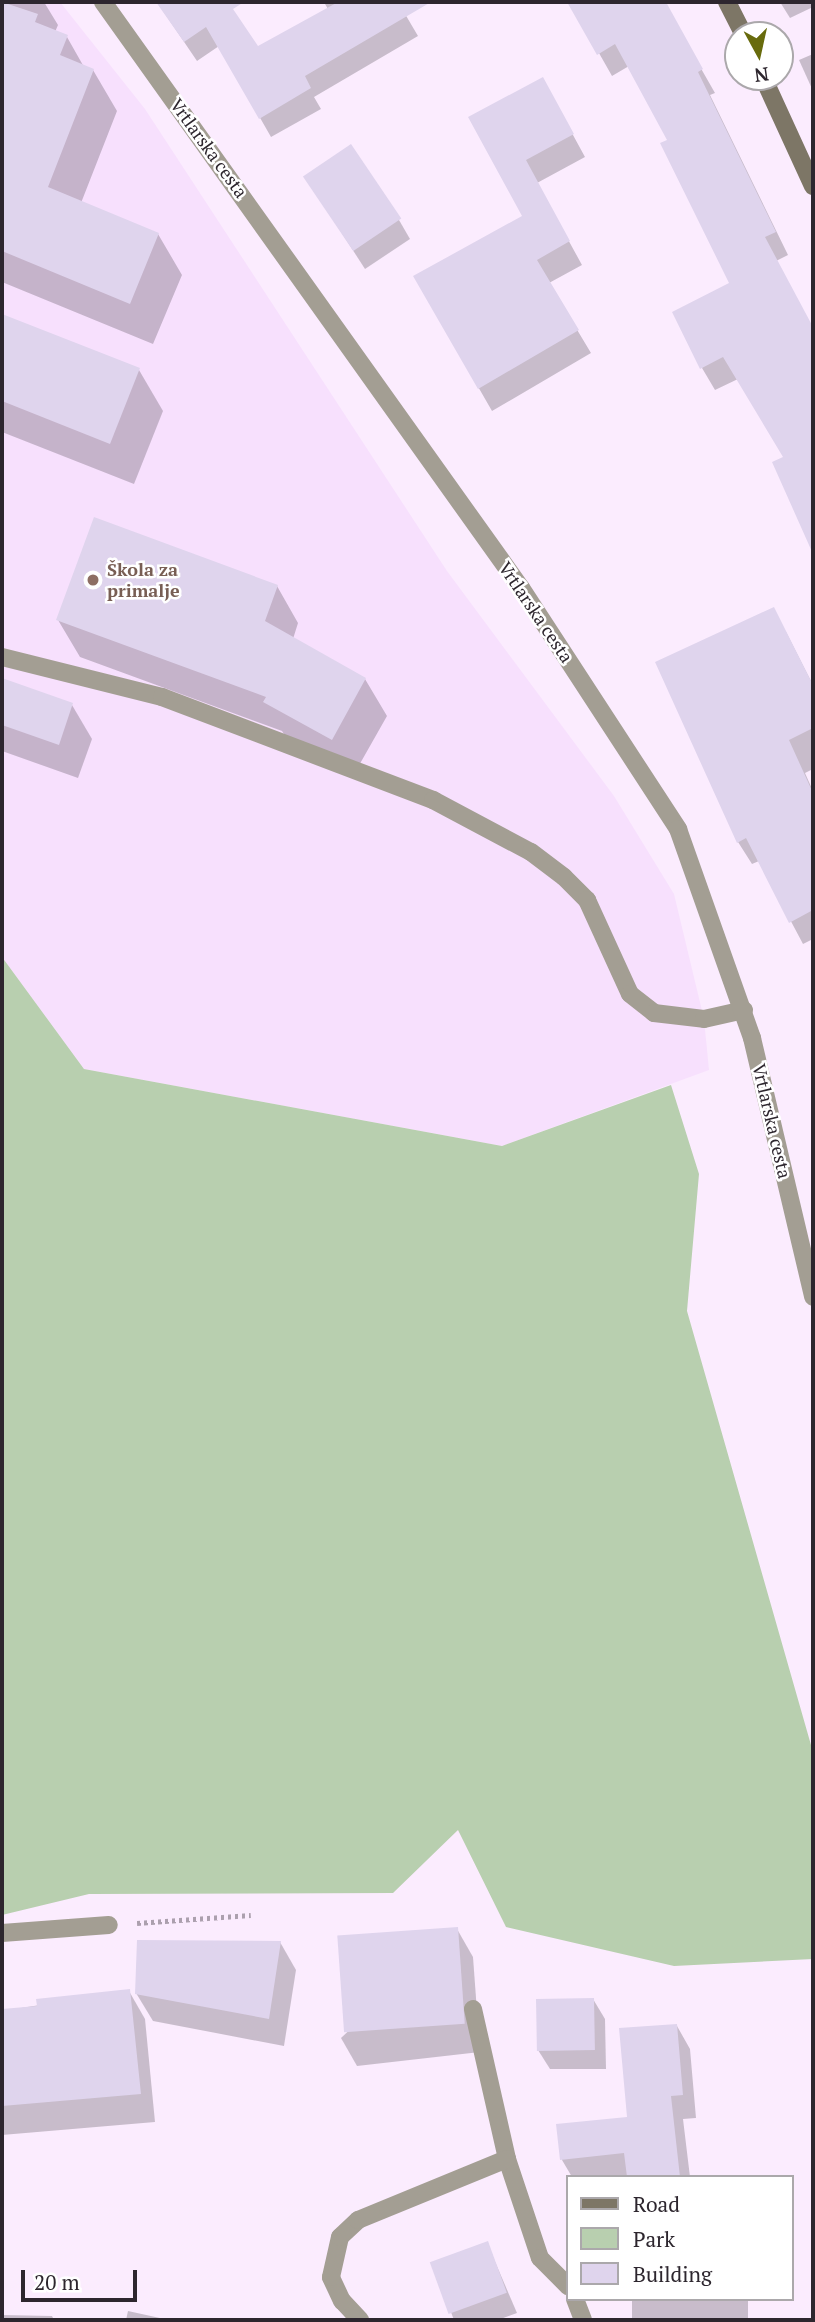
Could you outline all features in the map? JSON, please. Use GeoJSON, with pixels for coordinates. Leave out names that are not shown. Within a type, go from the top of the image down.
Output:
{"type":"FeatureCollection","features":[{"type":"Feature","properties":{"kind":"street","name":"Vrtlarska cesta"},"geometry":{"type":"LineString","coordinates":[[103,2],[521,588],[678,829],[744,1010],[813,1297]]}},
{"type":"Feature","properties":{"kind":"street"},"geometry":{"type":"LineString","coordinates":[[727,2],[737,21]]}},
{"type":"Feature","properties":{"kind":"street"},"geometry":{"type":"LineString","coordinates":[[769,91],[813,186]]}},
{"type":"Feature","properties":{"kind":"street"},"geometry":{"type":"LineString","coordinates":[[2,657],[162,697],[433,800],[531,852],[564,877],[587,900],[629,994],[654,1013],[704,1019],[744,1010]]}},
{"type":"Feature","properties":{"kind":"street"},"geometry":{"type":"LineString","coordinates":[[2,1933],[109,1925]]}},
{"type":"Feature","properties":{"kind":"street"},"geometry":{"type":"LineString","coordinates":[[473,2009],[507,2159],[540,2258],[566,2284]]}},
{"type":"Feature","properties":{"kind":"street"},"geometry":{"type":"LineString","coordinates":[[360,2320],[342,2301],[331,2277],[340,2237],[358,2220],[507,2159]]}},
{"type":"Feature","properties":{"kind":"street"},"geometry":{"type":"LineString","coordinates":[[576,2301],[583,2320]]}},
{"type":"Feature","properties":{"kind":"path"},"geometry":{"type":"LineString","coordinates":[[109,1925],[251,1915]]}},
{"type":"Feature","properties":{"kind":"shaded area"},"geometry":{"type":"Polygon","coordinates":[[[2,2],[60,2],[145,109],[447,571],[614,796],[674,894],[704,1019],[709,1070],[502,1146],[84,1069],[2,957],[2,2]]]}},
{"type":"Feature","properties":{"kind":"green space"},"geometry":{"type":"Polygon","coordinates":[[[2,957],[84,1069],[502,1146],[671,1085],[699,1174],[687,1311],[813,1752],[813,1959],[674,1966],[506,1927],[458,1830],[393,1893],[89,1894],[2,1915],[2,957]]]}},
{"type":"Feature","properties":{"kind":"building"},"geometry":{"type":"Polygon","coordinates":[[[2,2],[38,14],[35,22],[68,35],[60,55],[94,69],[48,187],[159,233],[130,304],[2,251],[2,2]]]}},
{"type":"Feature","properties":{"kind":"building"},"geometry":{"type":"Polygon","coordinates":[[[156,2],[244,2],[233,9],[258,46],[338,2],[431,2],[305,76],[311,88],[259,119],[206,27],[184,42],[156,2]]]}},
{"type":"Feature","properties":{"kind":"building"},"geometry":{"type":"Polygon","coordinates":[[[567,2],[666,2],[703,69],[698,72],[776,232],[765,237],[813,327],[813,554],[772,462],[783,457],[723,357],[700,369],[672,312],[729,283],[660,143],[667,140],[615,44],[597,55],[567,2]]]}},
{"type":"Feature","properties":{"kind":"building"},"geometry":{"type":"Polygon","coordinates":[[[543,77],[574,134],[526,160],[570,241],[537,260],[579,330],[478,389],[413,276],[522,216],[468,117],[543,77]]]}},
{"type":"Feature","properties":{"kind":"building"},"geometry":{"type":"Polygon","coordinates":[[[351,144],[401,219],[353,251],[303,176],[351,144]]]}},
{"type":"Feature","properties":{"kind":"building"},"geometry":{"type":"Polygon","coordinates":[[[2,314],[140,368],[110,444],[2,401],[2,314]]]}},
{"type":"Feature","properties":{"kind":"building"},"geometry":{"type":"Polygon","coordinates":[[[94,517],[278,585],[265,621],[366,678],[332,740],[263,702],[266,697],[56,620],[94,517]]]}},
{"type":"Feature","properties":{"kind":"building"},"geometry":{"type":"Polygon","coordinates":[[[774,607],[813,685],[813,728],[789,740],[813,793],[813,910],[789,923],[746,838],[737,843],[655,662],[774,607]]]}},
{"type":"Feature","properties":{"kind":"building"},"geometry":{"type":"Polygon","coordinates":[[[2,678],[73,703],[59,745],[2,725],[2,678]]]}},
{"type":"Feature","properties":{"kind":"building"},"geometry":{"type":"Polygon","coordinates":[[[458,1927],[465,2024],[344,2032],[337,1935],[458,1927]]]}},
{"type":"Feature","properties":{"kind":"building"},"geometry":{"type":"Polygon","coordinates":[[[137,1940],[281,1941],[269,2019],[135,1994],[137,1940]]]}},
{"type":"Feature","properties":{"kind":"building"},"geometry":{"type":"Polygon","coordinates":[[[130,1989],[141,2094],[2,2106],[2,2009],[37,2006],[36,1999],[130,1989]]]}},
{"type":"Feature","properties":{"kind":"building"},"geometry":{"type":"Polygon","coordinates":[[[594,1998],[595,2050],[537,2051],[536,1999],[594,1998]]]}},
{"type":"Feature","properties":{"kind":"building"},"geometry":{"type":"Polygon","coordinates":[[[677,2024],[683,2095],[671,2096],[680,2175],[627,2175],[624,2153],[560,2160],[556,2124],[627,2117],[619,2028],[677,2024]]]}},
{"type":"Feature","properties":{"kind":"building"},"geometry":{"type":"Polygon","coordinates":[[[488,2241],[507,2293],[449,2314],[430,2262],[488,2241]]]}},
{"type":"Feature","properties":{"kind":"place","name":"Škola za primalje"},"geometry":{"type":"Point","coordinates":[93,580]}}]}
